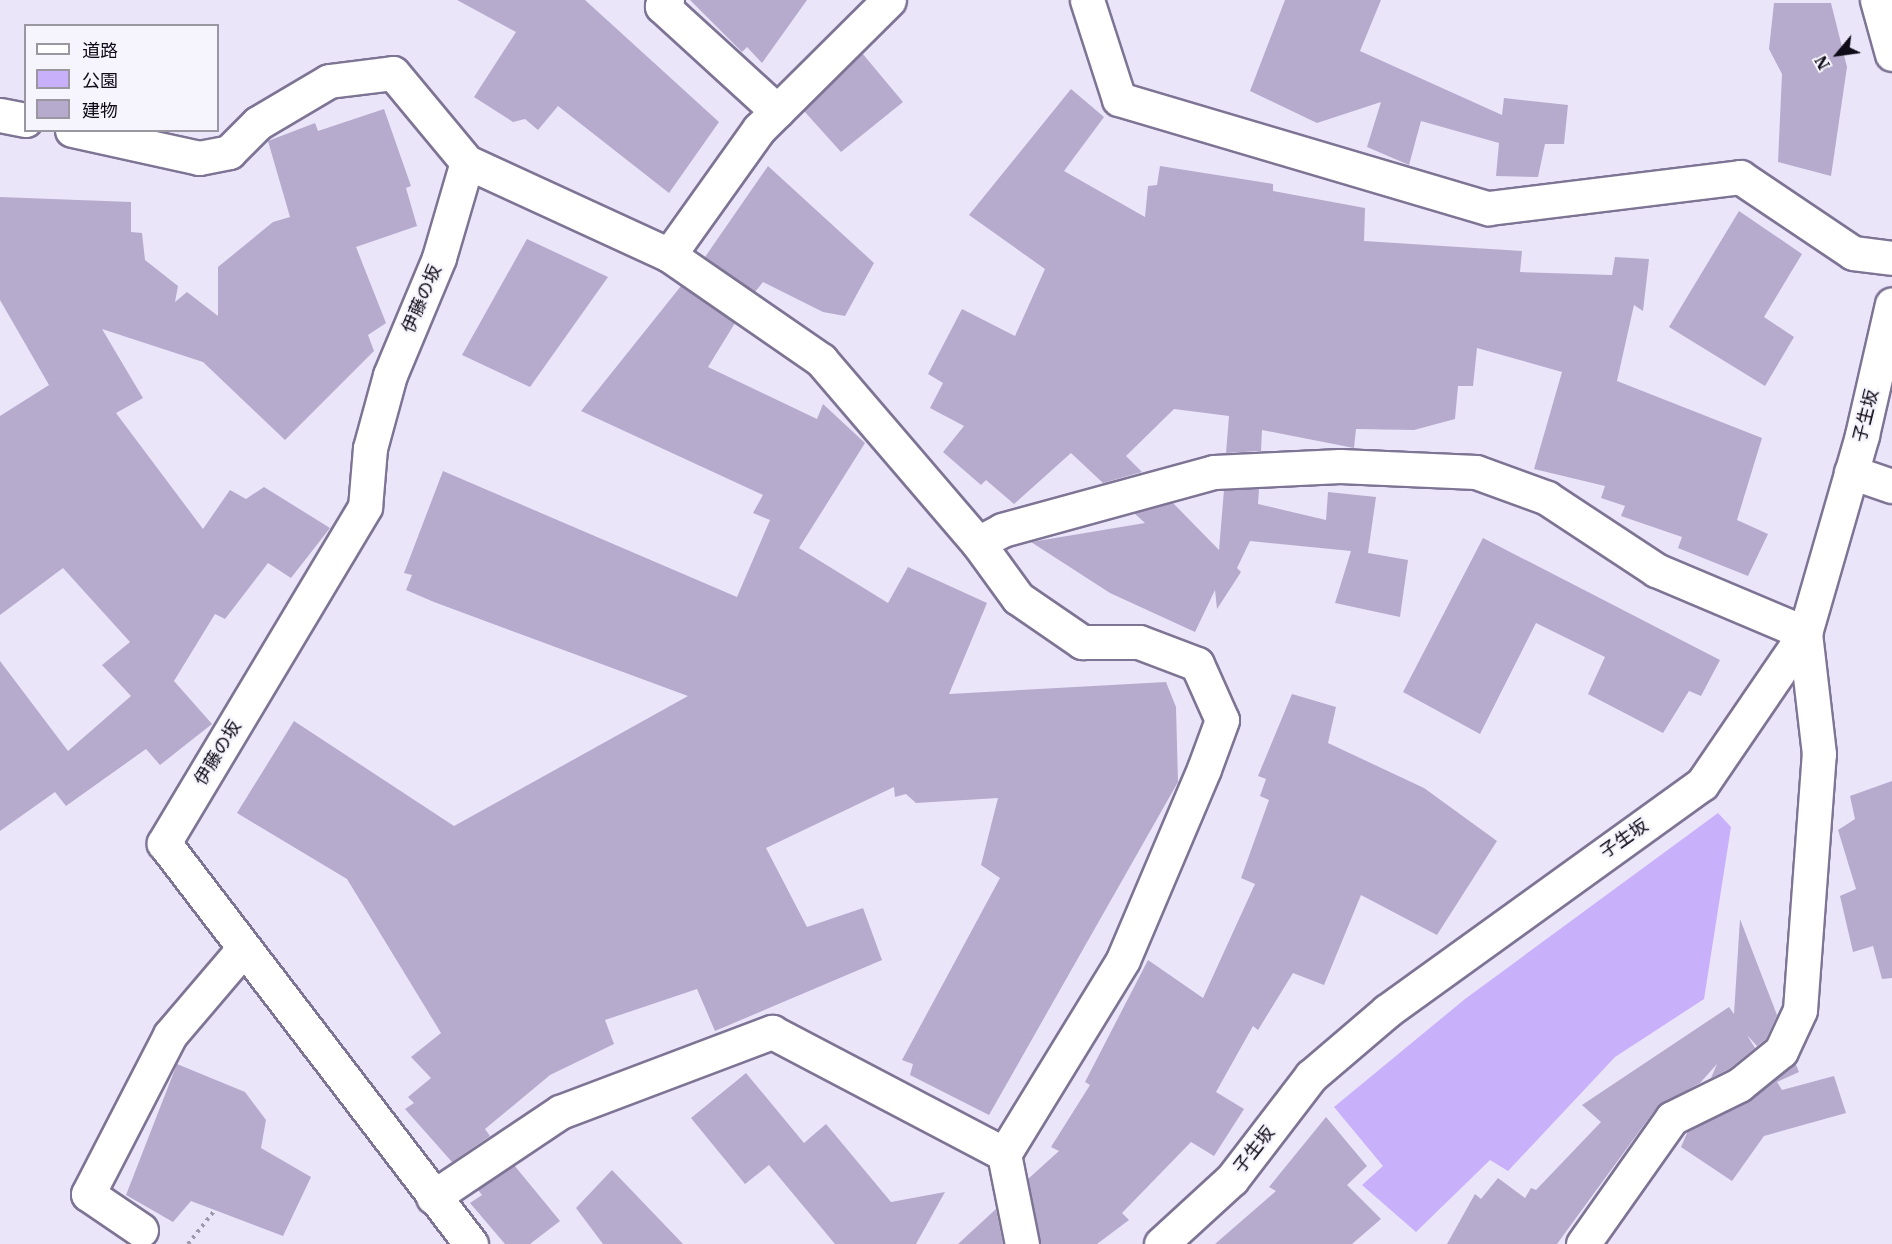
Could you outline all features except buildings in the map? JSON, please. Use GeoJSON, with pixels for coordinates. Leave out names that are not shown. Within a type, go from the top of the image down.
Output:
{"type":"FeatureCollection","features":[{"type":"Feature","properties":{"kind":"street"},"geometry":{"type":"LineString","coordinates":[[667,0],[662,6],[777,111]]}},
{"type":"Feature","properties":{"kind":"street"},"geometry":{"type":"LineString","coordinates":[[669,255],[777,111],[889,0]]}},
{"type":"Feature","properties":{"kind":"street"},"geometry":{"type":"LineString","coordinates":[[1087,0],[1119,99],[1488,208],[1740,177],[1853,254],[1892,258]]}},
{"type":"Feature","properties":{"kind":"street"},"geometry":{"type":"LineString","coordinates":[[1877,0],[1892,54]]}},
{"type":"Feature","properties":{"kind":"street"},"geometry":{"type":"LineString","coordinates":[[83,132],[209,156],[229,152],[258,123],[329,81],[393,73],[467,162],[669,255],[821,360],[978,543],[1018,598],[1082,642],[1138,642],[1197,664],[1222,720],[1123,960],[1004,1154],[1022,1244]]}},
{"type":"Feature","properties":{"kind":"street"},"geometry":{"type":"LineString","coordinates":[[0,115],[24,120]]}},
{"type":"Feature","properties":{"kind":"street","name":"伊藤の坂"},"geometry":{"type":"LineString","coordinates":[[244,948],[165,843],[365,507],[370,448],[390,375],[439,258],[467,162]]}},
{"type":"Feature","properties":{"kind":"street","name":"子生坂"},"geometry":{"type":"LineString","coordinates":[[1161,1244],[1232,1179],[1311,1076],[1387,1011],[1702,784],[1804,633],[1851,472],[1892,304]]}},
{"type":"Feature","properties":{"kind":"street"},"geometry":{"type":"LineString","coordinates":[[978,543],[1002,530],[1214,472],[1340,466],[1476,472],[1546,498],[1656,570],[1804,633],[1819,754],[1800,1010],[1781,1051],[1738,1085],[1672,1118],[1583,1244]]}},
{"type":"Feature","properties":{"kind":"street"},"geometry":{"type":"LineString","coordinates":[[1851,472],[1892,486]]}},
{"type":"Feature","properties":{"kind":"street"},"geometry":{"type":"LineString","coordinates":[[141,1230],[88,1194],[170,1035],[244,948],[471,1244]]}},
{"type":"Feature","properties":{"kind":"street"},"geometry":{"type":"LineString","coordinates":[[433,1197],[560,1112],[771,1032],[1004,1154]]}},
{"type":"Feature","properties":{"kind":"path"},"geometry":{"type":"LineString","coordinates":[[188,1244],[215,1210]]}},
{"type":"Feature","properties":{"kind":"green space"},"geometry":{"type":"Polygon","coordinates":[[[1718,813],[1731,827],[1704,999],[1615,1057],[1508,1171],[1490,1160],[1416,1232],[1362,1185],[1383,1166],[1334,1107],[1465,999],[1718,813]]]}}]}
